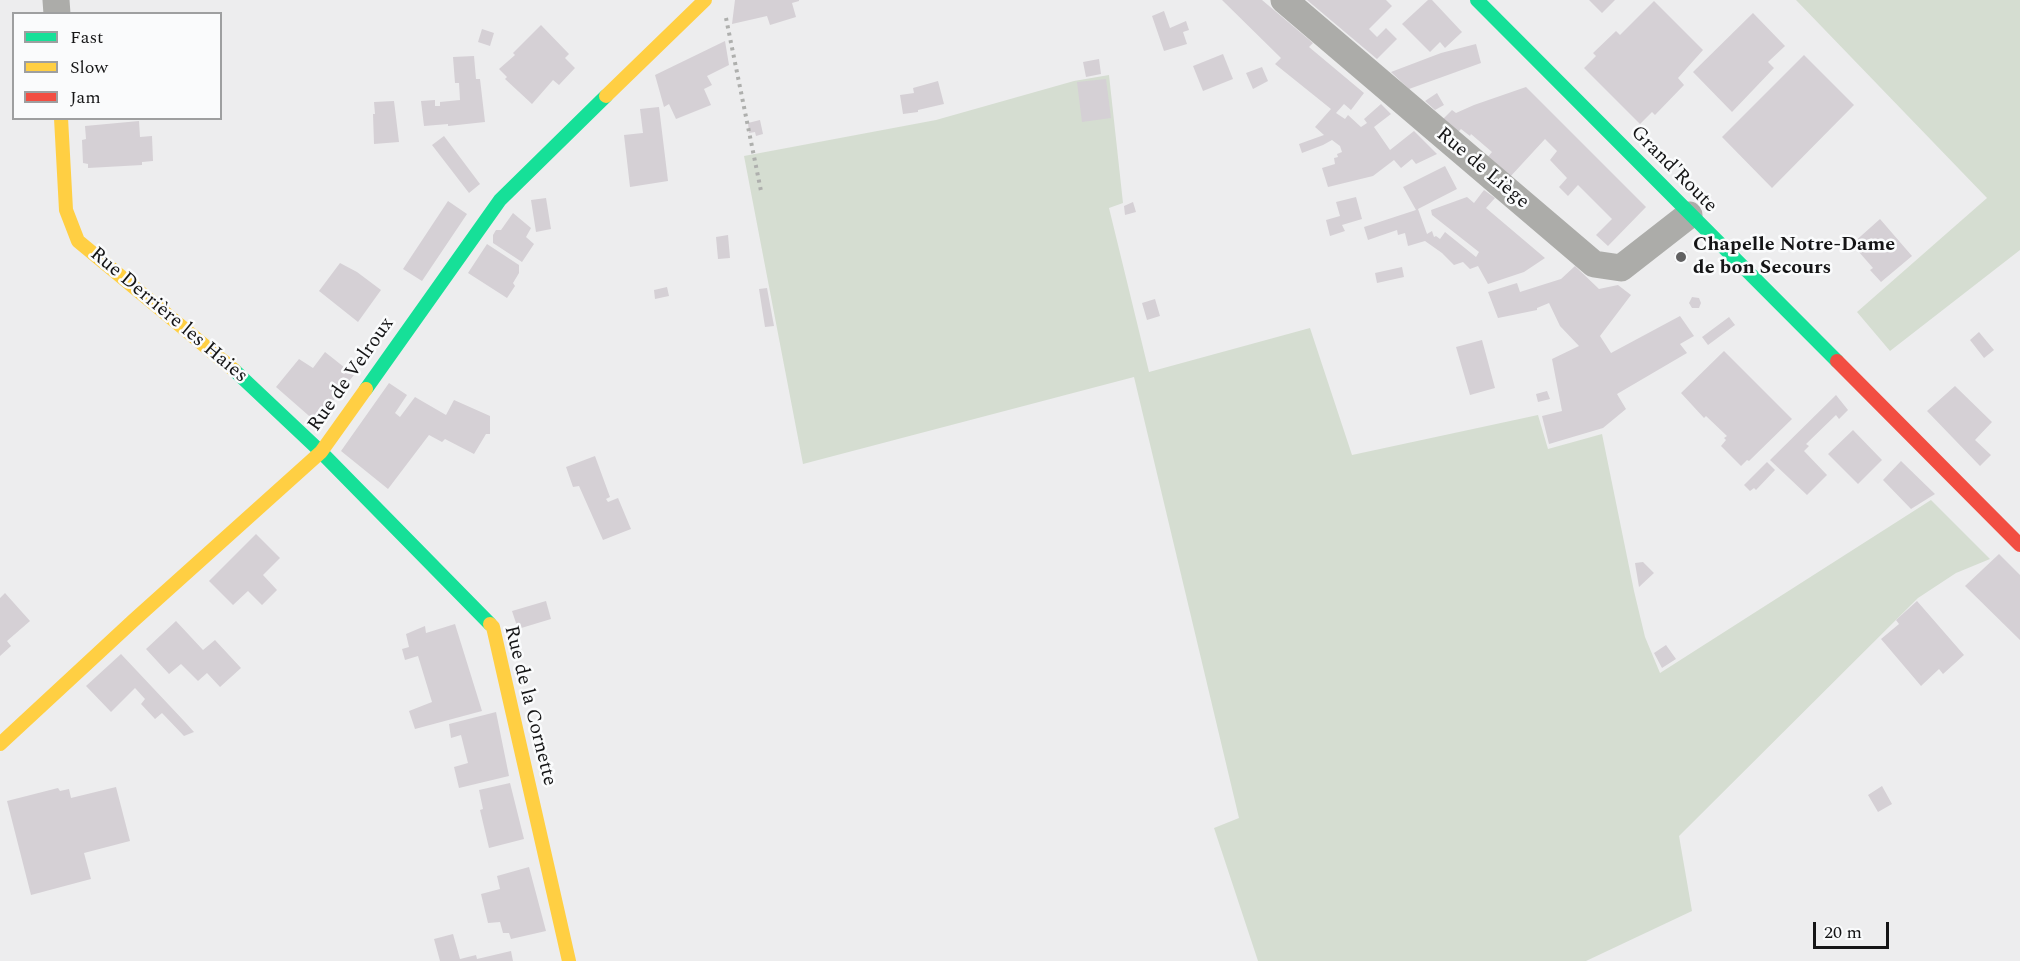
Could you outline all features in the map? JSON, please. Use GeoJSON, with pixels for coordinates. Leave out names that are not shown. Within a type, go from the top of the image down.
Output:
{"type":"FeatureCollection","features":[{"type":"Feature","properties":{"kind":"street","name":"Rue de Velroux"},"geometry":{"type":"LineString","coordinates":[[0,744],[321,452],[500,200],[705,0]]}},
{"type":"Feature","properties":{"kind":"street","name":"Rue de Liège"},"geometry":{"type":"LineString","coordinates":[[1284,0],[1594,264],[1622,268],[1689,214]]}},
{"type":"Feature","properties":{"kind":"street","name":"Grand'Route"},"geometry":{"type":"LineString","coordinates":[[1477,0],[2020,545]]}},
{"type":"Feature","properties":{"kind":"street","name":"Rue Derrière les Haies"},"geometry":{"type":"LineString","coordinates":[[62,120],[66,210],[78,241],[225,361],[321,452]]}},
{"type":"Feature","properties":{"kind":"street","name":"Rue de la Cornette"},"geometry":{"type":"LineString","coordinates":[[321,452],[494,627],[569,961]]}},
{"type":"Feature","properties":{"kind":"path"},"geometry":{"type":"LineString","coordinates":[[725,11],[761,191]]}},
{"type":"Feature","properties":{"kind":"shaded area"},"geometry":{"type":"Polygon","coordinates":[[[1796,0],[2020,0],[2020,250],[1890,351],[1857,312],[1987,198],[1796,0]]]}},
{"type":"Feature","properties":{"kind":"shaded area"},"geometry":{"type":"Polygon","coordinates":[[[1109,75],[1123,203],[1109,208],[1149,372],[1310,328],[1352,455],[1538,415],[1548,449],[1602,434],[1645,637],[1660,673],[1931,500],[1990,559],[1956,573],[1918,598],[1679,836],[1692,911],[1586,961],[1258,961],[1214,828],[1239,818],[1134,377],[803,464],[744,156],[936,120],[1074,81],[1109,75]]]}},
{"type":"Feature","properties":{"kind":"building"},"geometry":{"type":"Polygon","coordinates":[[[735,0],[799,1],[792,3],[796,17],[770,25],[767,16],[732,24],[735,0]]]}},
{"type":"Feature","properties":{"kind":"building"},"geometry":{"type":"Polygon","coordinates":[[[1222,0],[1262,0],[1313,43],[1309,47],[1364,93],[1351,110],[1344,104],[1336,113],[1345,119],[1348,115],[1361,127],[1367,123],[1364,119],[1381,104],[1391,114],[1374,127],[1390,150],[1414,131],[1437,154],[1416,164],[1412,159],[1401,168],[1394,160],[1373,176],[1328,187],[1322,168],[1335,164],[1334,158],[1342,152],[1340,146],[1332,140],[1302,153],[1299,144],[1324,135],[1315,127],[1331,109],[1275,64],[1281,58],[1222,0]]]}},
{"type":"Feature","properties":{"kind":"building"},"geometry":{"type":"Polygon","coordinates":[[[1307,0],[1386,0],[1392,6],[1369,29],[1377,37],[1386,28],[1397,39],[1377,59],[1307,0]]]}},
{"type":"Feature","properties":{"kind":"building"},"geometry":{"type":"Polygon","coordinates":[[[1428,0],[1432,0],[1462,32],[1445,48],[1440,42],[1430,52],[1402,24],[1428,0]]]}},
{"type":"Feature","properties":{"kind":"building"},"geometry":{"type":"Polygon","coordinates":[[[1589,0],[1615,0],[1602,13],[1589,0]]]}},
{"type":"Feature","properties":{"kind":"building"},"geometry":{"type":"Polygon","coordinates":[[[1654,1],[1703,50],[1678,78],[1684,85],[1655,115],[1652,112],[1640,124],[1584,68],[1596,56],[1593,53],[1616,31],[1620,35],[1654,1]]]}},
{"type":"Feature","properties":{"kind":"building"},"geometry":{"type":"Polygon","coordinates":[[[1164,11],[1170,28],[1186,21],[1189,30],[1183,32],[1187,44],[1164,51],[1152,16],[1164,11]]]}},
{"type":"Feature","properties":{"kind":"building"},"geometry":{"type":"Polygon","coordinates":[[[1753,13],[1785,46],[1768,62],[1774,68],[1732,112],[1693,72],[1753,13]]]}},
{"type":"Feature","properties":{"kind":"building"},"geometry":{"type":"Polygon","coordinates":[[[541,25],[569,54],[565,58],[575,68],[559,85],[553,80],[532,104],[505,79],[507,77],[499,69],[515,55],[513,53],[541,25]]]}},
{"type":"Feature","properties":{"kind":"building"},"geometry":{"type":"Polygon","coordinates":[[[482,29],[494,33],[490,46],[478,42],[482,29]]]}},
{"type":"Feature","properties":{"kind":"building"},"geometry":{"type":"Polygon","coordinates":[[[725,41],[729,65],[707,76],[712,85],[704,89],[711,105],[676,119],[669,104],[664,107],[655,75],[725,41]]]}},
{"type":"Feature","properties":{"kind":"building"},"geometry":{"type":"Polygon","coordinates":[[[1476,44],[1481,63],[1409,89],[1391,72],[1441,53],[1476,44]]]}},
{"type":"Feature","properties":{"kind":"building"},"geometry":{"type":"Polygon","coordinates":[[[1223,54],[1233,79],[1203,91],[1193,66],[1223,54]]]}},
{"type":"Feature","properties":{"kind":"building"},"geometry":{"type":"Polygon","coordinates":[[[1804,55],[1854,105],[1772,188],[1722,137],[1804,55]]]}},
{"type":"Feature","properties":{"kind":"building"},"geometry":{"type":"Polygon","coordinates":[[[474,56],[476,79],[480,79],[485,122],[424,126],[421,101],[435,100],[435,106],[440,106],[440,102],[460,100],[459,83],[455,83],[453,57],[474,56]]]}},
{"type":"Feature","properties":{"kind":"building"},"geometry":{"type":"Polygon","coordinates":[[[1099,59],[1101,74],[1086,77],[1083,62],[1099,59]]]}},
{"type":"Feature","properties":{"kind":"building"},"geometry":{"type":"Polygon","coordinates":[[[1262,67],[1268,81],[1253,89],[1246,73],[1262,67]]]}},
{"type":"Feature","properties":{"kind":"building"},"geometry":{"type":"Polygon","coordinates":[[[1106,79],[1111,118],[1082,122],[1077,82],[1106,79]]]}},
{"type":"Feature","properties":{"kind":"building"},"geometry":{"type":"Polygon","coordinates":[[[938,81],[944,104],[903,114],[900,95],[914,93],[913,88],[938,81]]]}},
{"type":"Feature","properties":{"kind":"building"},"geometry":{"type":"Polygon","coordinates":[[[1526,87],[1646,207],[1608,246],[1596,235],[1612,219],[1578,185],[1568,196],[1559,187],[1567,178],[1550,160],[1557,151],[1545,139],[1510,177],[1487,158],[1492,152],[1471,134],[1470,136],[1461,129],[1458,132],[1443,119],[1452,110],[1456,113],[1526,87]]]}},
{"type":"Feature","properties":{"kind":"building"},"geometry":{"type":"Polygon","coordinates":[[[1437,93],[1444,105],[1435,110],[1425,101],[1437,93]]]}},
{"type":"Feature","properties":{"kind":"building"},"geometry":{"type":"Polygon","coordinates":[[[394,101],[399,142],[374,144],[374,102],[394,101]]]}},
{"type":"Feature","properties":{"kind":"building"},"geometry":{"type":"Polygon","coordinates":[[[659,107],[668,181],[630,187],[624,135],[643,133],[640,109],[659,107]]]}},
{"type":"Feature","properties":{"kind":"building"},"geometry":{"type":"Polygon","coordinates":[[[760,120],[763,134],[756,136],[755,132],[749,133],[748,123],[760,120]]]}},
{"type":"Feature","properties":{"kind":"building"},"geometry":{"type":"Polygon","coordinates":[[[139,121],[140,137],[152,136],[153,161],[142,162],[142,165],[88,168],[88,164],[83,163],[82,140],[86,139],[85,126],[139,121]]]}},
{"type":"Feature","properties":{"kind":"building"},"geometry":{"type":"Polygon","coordinates":[[[444,136],[480,184],[469,193],[432,145],[444,136]]]}},
{"type":"Feature","properties":{"kind":"building"},"geometry":{"type":"Polygon","coordinates":[[[1445,166],[1457,189],[1418,209],[1427,234],[1432,231],[1434,237],[1440,239],[1445,232],[1476,257],[1479,252],[1432,215],[1431,210],[1467,197],[1474,203],[1484,190],[1495,198],[1486,208],[1545,258],[1524,272],[1488,284],[1478,266],[1470,269],[1463,262],[1454,265],[1425,241],[1408,246],[1405,233],[1398,235],[1397,230],[1368,240],[1364,227],[1416,210],[1403,187],[1445,166]]]}},
{"type":"Feature","properties":{"kind":"building"},"geometry":{"type":"Polygon","coordinates":[[[1356,197],[1362,219],[1342,225],[1345,231],[1330,236],[1326,220],[1340,216],[1336,202],[1356,197]]]}},
{"type":"Feature","properties":{"kind":"building"},"geometry":{"type":"Polygon","coordinates":[[[546,198],[551,229],[536,232],[531,200],[546,198]]]}},
{"type":"Feature","properties":{"kind":"building"},"geometry":{"type":"Polygon","coordinates":[[[448,201],[467,214],[422,281],[403,269],[448,201]]]}},
{"type":"Feature","properties":{"kind":"building"},"geometry":{"type":"Polygon","coordinates":[[[1133,202],[1136,212],[1125,215],[1124,206],[1133,202]]]}},
{"type":"Feature","properties":{"kind":"building"},"geometry":{"type":"Polygon","coordinates":[[[513,213],[531,228],[526,237],[534,244],[522,262],[493,243],[496,230],[501,230],[513,213]]]}},
{"type":"Feature","properties":{"kind":"building"},"geometry":{"type":"Polygon","coordinates":[[[1880,219],[1912,256],[1881,282],[1870,270],[1873,268],[1852,244],[1880,219]]]}},
{"type":"Feature","properties":{"kind":"building"},"geometry":{"type":"Polygon","coordinates":[[[728,235],[730,258],[718,259],[716,237],[728,235]]]}},
{"type":"Feature","properties":{"kind":"building"},"geometry":{"type":"Polygon","coordinates":[[[487,244],[519,265],[519,273],[513,283],[515,286],[507,298],[468,273],[487,244]]]}},
{"type":"Feature","properties":{"kind":"building","name":"Chapelle Notre-Dame de bon Secours"},"geometry":{"type":"Polygon","coordinates":[[[1687,251],[1688,260],[1675,262],[1674,253],[1687,251]]]}},
{"type":"Feature","properties":{"kind":"building"},"geometry":{"type":"Polygon","coordinates":[[[340,263],[357,272],[381,290],[358,322],[319,291],[340,263]]]}},
{"type":"Feature","properties":{"kind":"building"},"geometry":{"type":"Polygon","coordinates":[[[1575,266],[1599,289],[1618,285],[1631,295],[1600,336],[1611,353],[1680,316],[1694,336],[1680,344],[1687,353],[1617,394],[1626,409],[1603,428],[1549,444],[1542,416],[1562,411],[1552,359],[1579,346],[1560,326],[1549,303],[1537,310],[1498,318],[1488,292],[1517,283],[1520,292],[1561,279],[1575,266]]]}},
{"type":"Feature","properties":{"kind":"building"},"geometry":{"type":"Polygon","coordinates":[[[1402,267],[1404,277],[1377,283],[1375,273],[1402,267]]]}},
{"type":"Feature","properties":{"kind":"building"},"geometry":{"type":"Polygon","coordinates":[[[667,287],[669,296],[655,299],[654,290],[667,287]]]}},
{"type":"Feature","properties":{"kind":"building"},"geometry":{"type":"Polygon","coordinates":[[[767,288],[774,326],[765,327],[759,289],[767,288]]]}},
{"type":"Feature","properties":{"kind":"building"},"geometry":{"type":"Polygon","coordinates":[[[1692,297],[1699,298],[1701,303],[1699,308],[1692,308],[1689,303],[1692,297]]]}},
{"type":"Feature","properties":{"kind":"building"},"geometry":{"type":"Polygon","coordinates":[[[1155,299],[1160,316],[1147,320],[1142,303],[1155,299]]]}},
{"type":"Feature","properties":{"kind":"building"},"geometry":{"type":"Polygon","coordinates":[[[1729,317],[1735,325],[1708,345],[1702,337],[1729,317]]]}},
{"type":"Feature","properties":{"kind":"building"},"geometry":{"type":"Polygon","coordinates":[[[1979,332],[1994,350],[1984,358],[1970,340],[1979,332]]]}},
{"type":"Feature","properties":{"kind":"building"},"geometry":{"type":"Polygon","coordinates":[[[1482,340],[1495,388],[1470,395],[1456,347],[1482,340]]]}},
{"type":"Feature","properties":{"kind":"building"},"geometry":{"type":"Polygon","coordinates":[[[1724,351],[1792,419],[1741,466],[1721,446],[1727,436],[1706,416],[1704,418],[1681,393],[1724,351]]]}},
{"type":"Feature","properties":{"kind":"building"},"geometry":{"type":"Polygon","coordinates":[[[325,352],[354,375],[316,422],[276,387],[299,359],[313,368],[325,352]]]}},
{"type":"Feature","properties":{"kind":"building"},"geometry":{"type":"Polygon","coordinates":[[[389,383],[407,395],[395,413],[400,417],[415,397],[446,415],[454,400],[490,416],[490,434],[486,434],[474,454],[445,439],[442,442],[429,435],[388,489],[341,451],[389,383]]]}},
{"type":"Feature","properties":{"kind":"building"},"geometry":{"type":"Polygon","coordinates":[[[1955,386],[1992,422],[1975,440],[1991,455],[1980,466],[1927,411],[1955,386]]]}},
{"type":"Feature","properties":{"kind":"building"},"geometry":{"type":"Polygon","coordinates":[[[1547,391],[1550,399],[1538,402],[1536,394],[1547,391]]]}},
{"type":"Feature","properties":{"kind":"building"},"geometry":{"type":"Polygon","coordinates":[[[1836,395],[1848,410],[1839,419],[1836,415],[1806,444],[1809,446],[1804,451],[1827,475],[1807,495],[1770,460],[1836,395]]]}},
{"type":"Feature","properties":{"kind":"building"},"geometry":{"type":"Polygon","coordinates":[[[1853,430],[1882,460],[1858,484],[1828,454],[1853,430]]]}},
{"type":"Feature","properties":{"kind":"building"},"geometry":{"type":"Polygon","coordinates":[[[595,456],[610,497],[606,499],[608,502],[618,498],[631,529],[603,540],[579,486],[573,487],[566,467],[595,456]]]}},
{"type":"Feature","properties":{"kind":"building"},"geometry":{"type":"Polygon","coordinates":[[[1901,461],[1935,494],[1911,509],[1883,480],[1901,461]]]}},
{"type":"Feature","properties":{"kind":"building"},"geometry":{"type":"Polygon","coordinates":[[[1767,462],[1775,470],[1756,490],[1754,488],[1750,491],[1744,485],[1767,462]]]}},
{"type":"Feature","properties":{"kind":"building"},"geometry":{"type":"Polygon","coordinates":[[[256,534],[280,558],[263,575],[277,590],[262,605],[248,591],[233,605],[209,581],[256,534]]]}},
{"type":"Feature","properties":{"kind":"building"},"geometry":{"type":"Polygon","coordinates":[[[1999,554],[2020,575],[2020,640],[1965,586],[1999,554]]]}},
{"type":"Feature","properties":{"kind":"building"},"geometry":{"type":"Polygon","coordinates":[[[1643,562],[1654,573],[1639,587],[1635,563],[1643,562]]]}},
{"type":"Feature","properties":{"kind":"building"},"geometry":{"type":"Polygon","coordinates":[[[5,593],[30,621],[7,641],[11,646],[0,656],[0,598],[5,593]]]}},
{"type":"Feature","properties":{"kind":"building"},"geometry":{"type":"Polygon","coordinates":[[[546,601],[551,619],[518,629],[512,611],[546,601]]]}},
{"type":"Feature","properties":{"kind":"building"},"geometry":{"type":"Polygon","coordinates":[[[1917,601],[1964,655],[1943,674],[1939,669],[1921,686],[1881,639],[1899,624],[1896,620],[1917,601]]]}},
{"type":"Feature","properties":{"kind":"building"},"geometry":{"type":"Polygon","coordinates":[[[176,621],[203,650],[215,640],[241,668],[220,687],[207,673],[198,681],[181,664],[169,674],[146,649],[176,621]]]}},
{"type":"Feature","properties":{"kind":"building"},"geometry":{"type":"Polygon","coordinates":[[[455,624],[482,711],[415,729],[409,711],[432,702],[418,656],[405,660],[402,649],[409,647],[406,634],[425,626],[426,633],[455,624]]]}},
{"type":"Feature","properties":{"kind":"building"},"geometry":{"type":"Polygon","coordinates":[[[1666,645],[1676,659],[1662,668],[1654,653],[1666,645]]]}},
{"type":"Feature","properties":{"kind":"building"},"geometry":{"type":"Polygon","coordinates":[[[121,654],[194,732],[184,736],[162,713],[155,719],[141,704],[145,699],[135,688],[111,712],[86,686],[121,654]]]}},
{"type":"Feature","properties":{"kind":"building"},"geometry":{"type":"Polygon","coordinates":[[[496,712],[509,776],[459,788],[454,767],[468,763],[461,735],[451,738],[449,724],[496,712]]]}},
{"type":"Feature","properties":{"kind":"building"},"geometry":{"type":"Polygon","coordinates":[[[510,783],[524,839],[489,848],[480,810],[483,809],[479,790],[510,783]]]}},
{"type":"Feature","properties":{"kind":"building"},"geometry":{"type":"Polygon","coordinates":[[[1882,786],[1892,804],[1878,812],[1868,795],[1882,786]]]}},
{"type":"Feature","properties":{"kind":"building"},"geometry":{"type":"Polygon","coordinates":[[[116,787],[130,841],[84,853],[91,879],[31,895],[7,801],[58,788],[60,791],[69,789],[71,798],[116,787]]]}},
{"type":"Feature","properties":{"kind":"building"},"geometry":{"type":"Polygon","coordinates":[[[529,867],[546,931],[511,939],[509,933],[503,933],[500,922],[488,923],[481,894],[500,889],[497,876],[529,867]]]}},
{"type":"Feature","properties":{"kind":"building"},"geometry":{"type":"Polygon","coordinates":[[[453,934],[460,959],[476,955],[477,959],[511,951],[513,961],[440,961],[434,939],[453,934]]]}},
{"type":"Feature","properties":{"kind":"traffic: fast"},"geometry":{"type":"LineString","coordinates":[[1477,0],[1837,361]]}},
{"type":"Feature","properties":{"kind":"traffic: fast"},"geometry":{"type":"LineString","coordinates":[[366,389],[500,200],[606,96]]}},
{"type":"Feature","properties":{"kind":"traffic: fast"},"geometry":{"type":"LineString","coordinates":[[234,370],[321,452],[490,624]]}},
{"type":"Feature","properties":{"kind":"traffic: slow"},"geometry":{"type":"LineString","coordinates":[[606,96],[705,0]]}},
{"type":"Feature","properties":{"kind":"traffic: slow"},"geometry":{"type":"LineString","coordinates":[[61,120],[66,210],[78,241],[234,370]]}},
{"type":"Feature","properties":{"kind":"traffic: slow"},"geometry":{"type":"LineString","coordinates":[[0,744],[321,452],[366,389]]}},
{"type":"Feature","properties":{"kind":"traffic: slow"},"geometry":{"type":"LineString","coordinates":[[490,624],[493,627],[569,961]]}},
{"type":"Feature","properties":{"kind":"traffic: jam"},"geometry":{"type":"LineString","coordinates":[[1837,361],[2020,545]]}},
{"type":"Feature","properties":{"kind":"place","name":"Chapelle Notre-Dame de bon Secours"},"geometry":{"type":"Point","coordinates":[1681,257]}}]}
